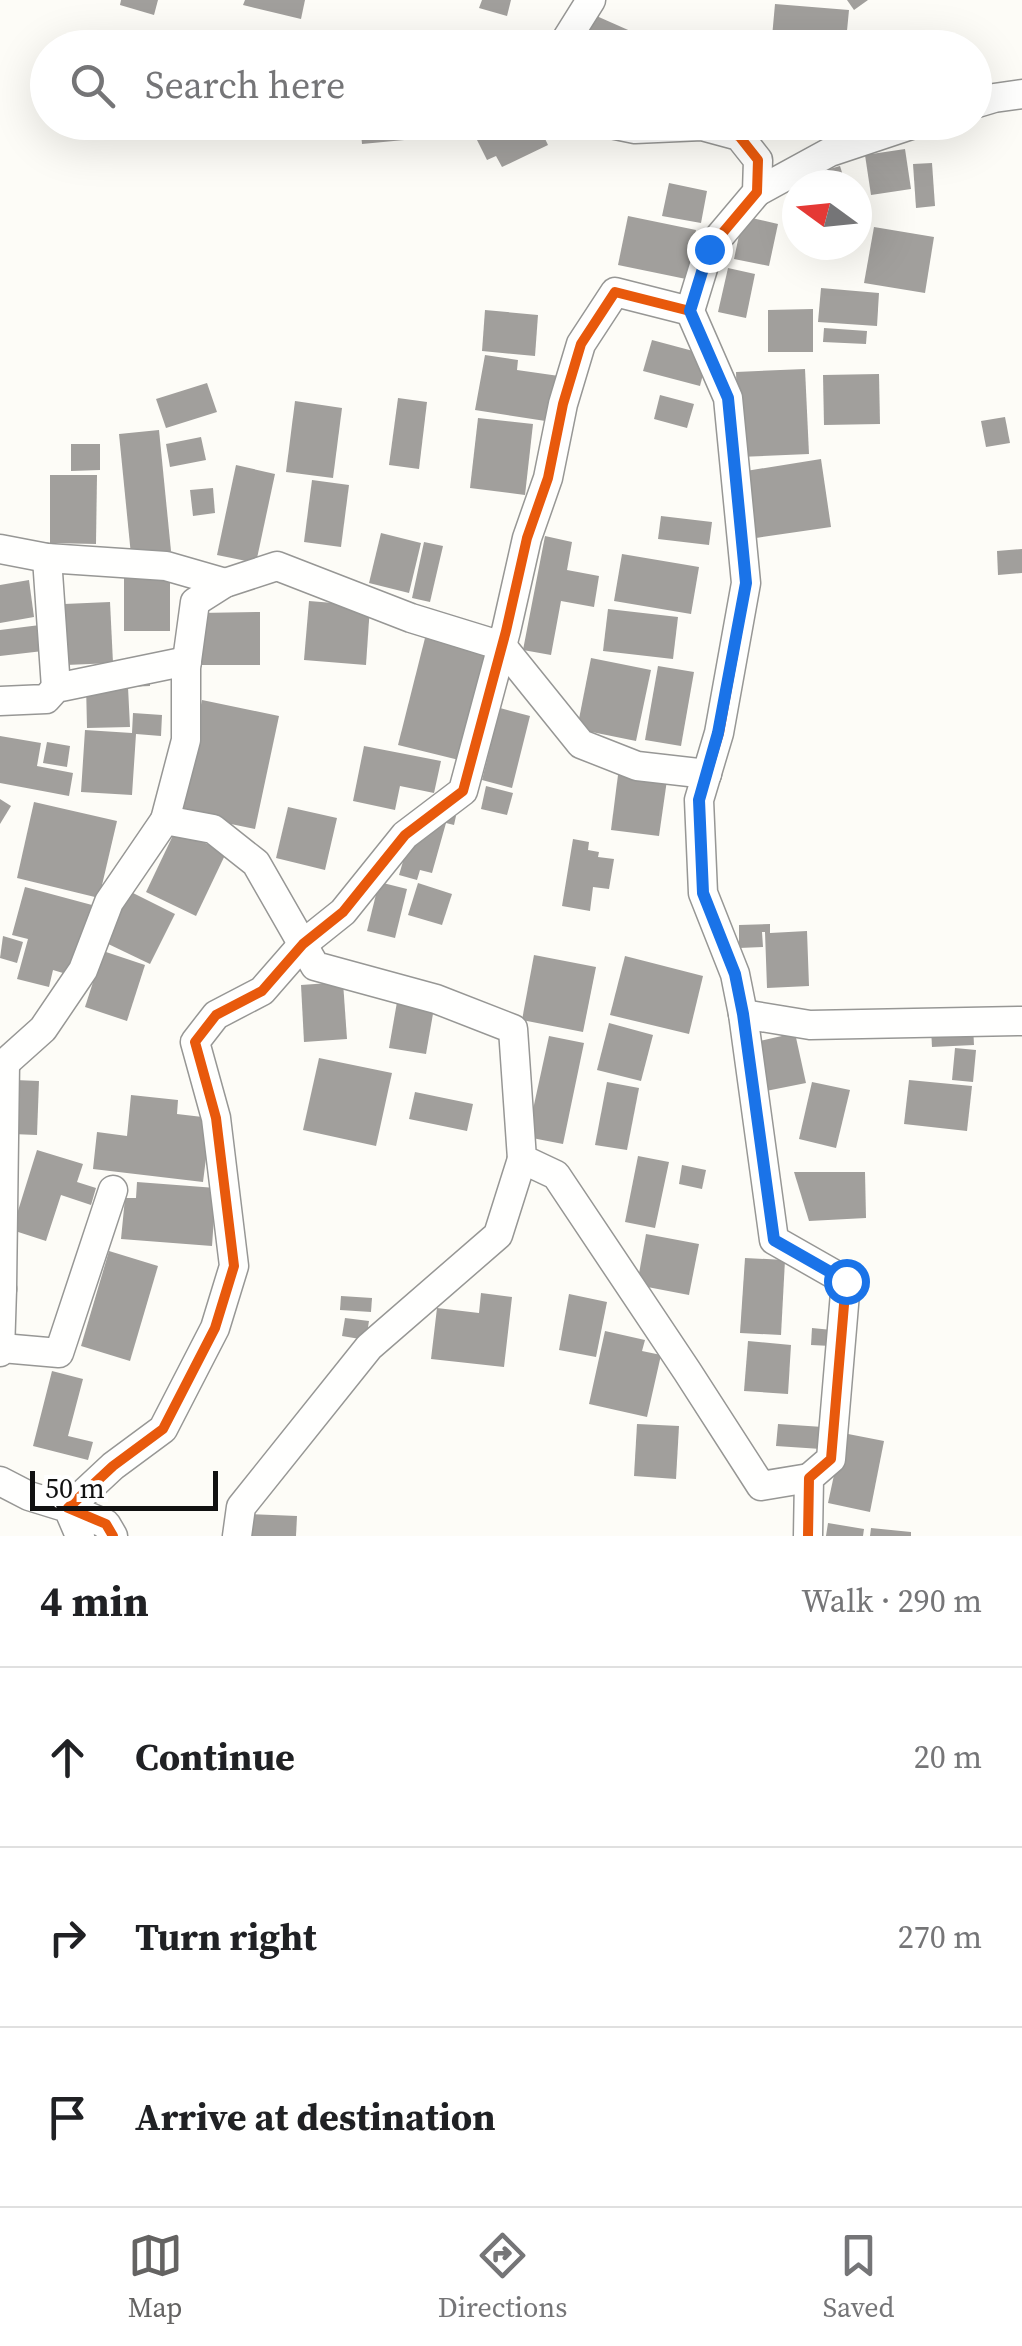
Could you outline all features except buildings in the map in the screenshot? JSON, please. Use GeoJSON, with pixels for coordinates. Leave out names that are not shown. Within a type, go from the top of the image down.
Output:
{"type":"FeatureCollection","features":[{"type":"Feature","properties":{"kind":"street"},"geometry":{"type":"LineString","coordinates":[[573,30],[591,0]]}},
{"type":"Feature","properties":{"kind":"street"},"geometry":{"type":"LineString","coordinates":[[992,99],[1022,94]]}},
{"type":"Feature","properties":{"kind":"street"},"geometry":{"type":"LineString","coordinates":[[742,140],[758,160],[756,192]]}},
{"type":"Feature","properties":{"kind":"street"},"geometry":{"type":"LineString","coordinates":[[522,1160],[556,1175],[760,1486],[809,1478],[831,1459],[846,1281],[774,1240],[735,974],[703,893],[699,800],[718,733],[746,583],[728,398],[690,311],[709,249],[756,192],[830,152],[866,140]]}},
{"type":"Feature","properties":{"kind":"street"},"geometry":{"type":"LineString","coordinates":[[68,1508],[113,1466],[163,1428],[215,1328],[234,1266],[216,1118],[194,1042],[216,1016],[262,990],[304,944],[342,912],[405,835],[463,791],[581,344],[615,292],[690,311]]}},
{"type":"Feature","properties":{"kind":"street"},"geometry":{"type":"LineString","coordinates":[[0,549],[47,558],[166,566],[225,582]]}},
{"type":"Feature","properties":{"kind":"street"},"geometry":{"type":"LineString","coordinates":[[47,558],[56,688]]}},
{"type":"Feature","properties":{"kind":"street"},"geometry":{"type":"LineString","coordinates":[[113,1190],[59,1352],[1,1350],[2,1063],[43,1029],[83,970],[109,902],[165,820],[186,740],[186,662],[195,602],[225,582],[277,566],[412,618],[502,646],[582,744],[637,766],[707,774]]}},
{"type":"Feature","properties":{"kind":"street"},"geometry":{"type":"LineString","coordinates":[[0,702],[46,699],[56,688],[186,662]]}},
{"type":"Feature","properties":{"kind":"street"},"geometry":{"type":"LineString","coordinates":[[165,820],[213,828],[256,864],[315,966],[436,999],[512,1029],[522,1160],[498,1235],[369,1348],[241,1507],[236,1536]]}},
{"type":"Feature","properties":{"kind":"street"},"geometry":{"type":"LineString","coordinates":[[743,1014],[810,1025],[1022,1020]]}},
{"type":"Feature","properties":{"kind":"street"},"geometry":{"type":"LineString","coordinates":[[808,1536],[809,1478]]}},
{"type":"Feature","properties":{"kind":"street"},"geometry":{"type":"LineString","coordinates":[[0,1482],[106,1524],[112,1536]]}},
{"type":"Feature","properties":{"kind":"street"},"geometry":{"type":"LineString","coordinates":[[68,1508],[80,1536]]}},
{"type":"Feature","properties":{"kind":"cycle path"},"geometry":{"type":"LineString","coordinates":[[742,140],[758,160],[757,192],[709,249],[690,311],[728,398],[746,583],[719,733],[699,800],[703,893],[735,974],[774,1240],[846,1281],[831,1459],[809,1478],[808,1536]]}},
{"type":"Feature","properties":{"kind":"cycle path"},"geometry":{"type":"LineString","coordinates":[[113,1536],[106,1524],[68,1508],[113,1466],[163,1429],[215,1328],[234,1266],[216,1118],[195,1042],[216,1015],[262,991],[303,944],[343,912],[405,835],[463,791],[581,344],[615,292],[690,311]]}},
{"type":"Feature","properties":{"kind":"route"},"geometry":{"type":"LineString","coordinates":[[709,249],[690,311],[728,398],[746,583],[718,733],[699,800],[703,893],[735,974],[774,1240],[846,1281]]}}]}
